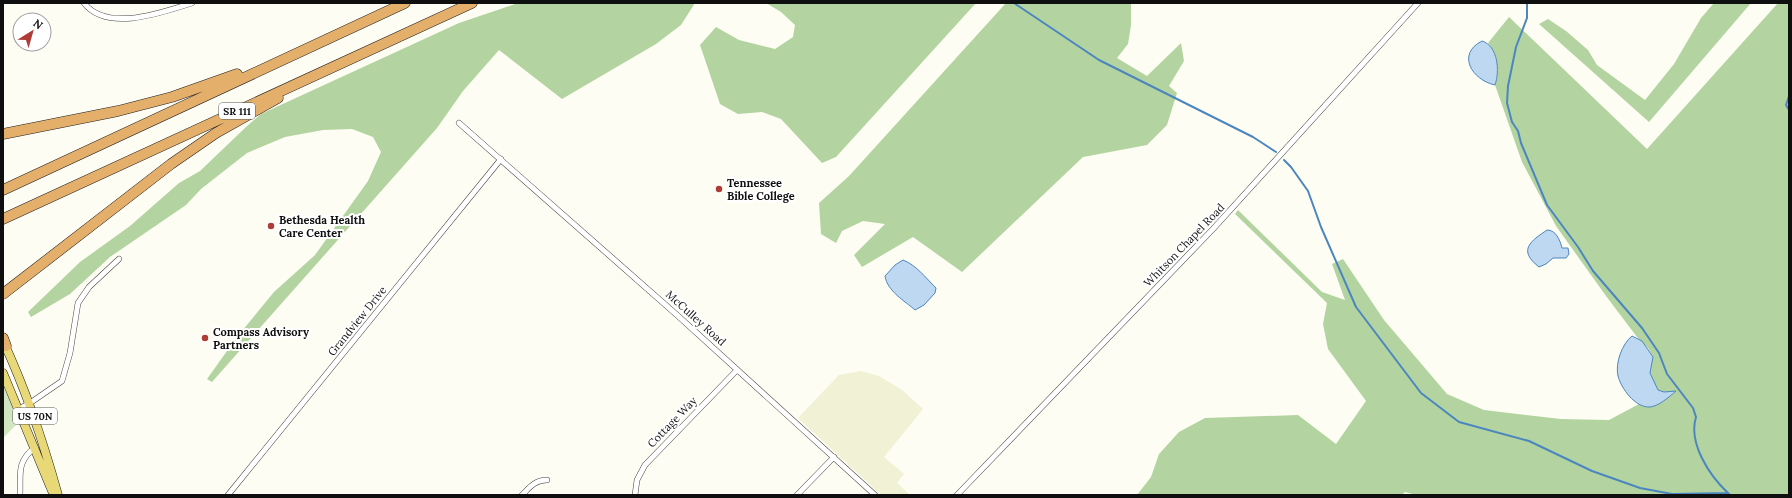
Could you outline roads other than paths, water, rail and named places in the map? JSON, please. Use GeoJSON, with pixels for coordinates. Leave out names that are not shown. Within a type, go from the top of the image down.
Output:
{"type":"FeatureCollection","features":[{"type":"Feature","properties":{"kind":"highway","name":"SR 111"},"geometry":{"type":"LineString","coordinates":[[3,190],[405,3]]}},
{"type":"Feature","properties":{"kind":"highway","name":"SR 111"},"geometry":{"type":"LineString","coordinates":[[3,219],[472,3]]}},
{"type":"Feature","properties":{"kind":"highway"},"geometry":{"type":"LineString","coordinates":[[3,134],[118,111],[172,97],[296,54]]}},
{"type":"Feature","properties":{"kind":"highway"},"geometry":{"type":"LineString","coordinates":[[3,301],[5,292],[178,160],[216,133],[335,66]]}},
{"type":"Feature","properties":{"kind":"main road","name":"US 70N"},"geometry":{"type":"LineString","coordinates":[[4,341],[43,440],[58,495]]}},
{"type":"Feature","properties":{"kind":"main road","name":"US 70N"},"geometry":{"type":"LineString","coordinates":[[3,373],[54,495]]}},
{"type":"Feature","properties":{"kind":"street"},"geometry":{"type":"LineString","coordinates":[[84,3],[94,12],[109,18],[129,19],[182,4],[192,3]]}},
{"type":"Feature","properties":{"kind":"street","name":"Whitson Chapel Road"},"geometry":{"type":"LineString","coordinates":[[957,495],[1213,229],[1418,3]]}},
{"type":"Feature","properties":{"kind":"street","name":"McCulley Road"},"geometry":{"type":"LineString","coordinates":[[459,123],[875,495]]}},
{"type":"Feature","properties":{"kind":"street","name":"Grandview Drive"},"geometry":{"type":"LineString","coordinates":[[228,495],[500,159]]}},
{"type":"Feature","properties":{"kind":"street"},"geometry":{"type":"LineString","coordinates":[[19,409],[30,404],[62,381],[70,353],[78,303],[89,287],[119,259]]}},
{"type":"Feature","properties":{"kind":"street","name":"Cottage Way"},"geometry":{"type":"LineString","coordinates":[[635,495],[636,480],[645,465],[737,370]]}},
{"type":"Feature","properties":{"kind":"street"},"geometry":{"type":"LineString","coordinates":[[20,495],[21,463],[27,454],[35,447]]}},
{"type":"Feature","properties":{"kind":"street"},"geometry":{"type":"LineString","coordinates":[[796,495],[834,457]]}},
{"type":"Feature","properties":{"kind":"street"},"geometry":{"type":"LineString","coordinates":[[522,495],[534,483],[540,480],[547,480]]}},
{"type":"Feature","properties":{"kind":"water"},"geometry":{"type":"Polygon","coordinates":[[[1482,41],[1491,48],[1494,53],[1497,66],[1497,79],[1495,85],[1480,78],[1470,66],[1470,53],[1474,46],[1482,41]]]}},
{"type":"Feature","properties":{"kind":"water"},"geometry":{"type":"Polygon","coordinates":[[[1547,230],[1550,230],[1555,234],[1559,239],[1562,248],[1568,248],[1569,254],[1566,258],[1553,258],[1546,264],[1539,267],[1529,256],[1529,246],[1536,238],[1547,230]]]}},
{"type":"Feature","properties":{"kind":"water"},"geometry":{"type":"Polygon","coordinates":[[[903,260],[917,268],[936,288],[935,293],[924,305],[915,310],[893,291],[886,281],[885,276],[895,265],[903,260]]]}},
{"type":"Feature","properties":{"kind":"water"},"geometry":{"type":"Polygon","coordinates":[[[1632,336],[1642,341],[1653,357],[1650,373],[1658,390],[1664,392],[1676,391],[1657,405],[1650,407],[1644,406],[1634,401],[1625,391],[1618,376],[1618,360],[1620,354],[1628,339],[1632,336]]]}},
{"type":"Feature","properties":{"kind":"waterway"},"geometry":{"type":"LineString","coordinates":[[1014,3],[1099,60],[1253,137],[1276,152]]}},
{"type":"Feature","properties":{"kind":"waterway"},"geometry":{"type":"LineString","coordinates":[[1527,3],[1527,18],[1516,47],[1508,86],[1507,103],[1512,122],[1518,131],[1521,143],[1547,205],[1578,247],[1593,271],[1642,328],[1659,353],[1667,374],[1693,408],[1696,417],[1694,427],[1695,437],[1702,458],[1707,468],[1728,493]]}},
{"type":"Feature","properties":{"kind":"waterway"},"geometry":{"type":"LineString","coordinates":[[1789,96],[1786,105],[1789,110]]}},
{"type":"Feature","properties":{"kind":"waterway"},"geometry":{"type":"LineString","coordinates":[[1284,160],[1291,167],[1308,191],[1321,227],[1356,307],[1421,393],[1459,422],[1529,441],[1592,471],[1640,488],[1672,494],[1728,493],[1730,495]]}},
{"type":"Feature","properties":{"kind":"place","name":"Tennessee Bible College"},"geometry":{"type":"Point","coordinates":[719,189]}},
{"type":"Feature","properties":{"kind":"place","name":"Bethesda Health Care Center"},"geometry":{"type":"Point","coordinates":[271,226]}},
{"type":"Feature","properties":{"kind":"place","name":"Compass Advisory Partners"},"geometry":{"type":"Point","coordinates":[205,338]}}]}
